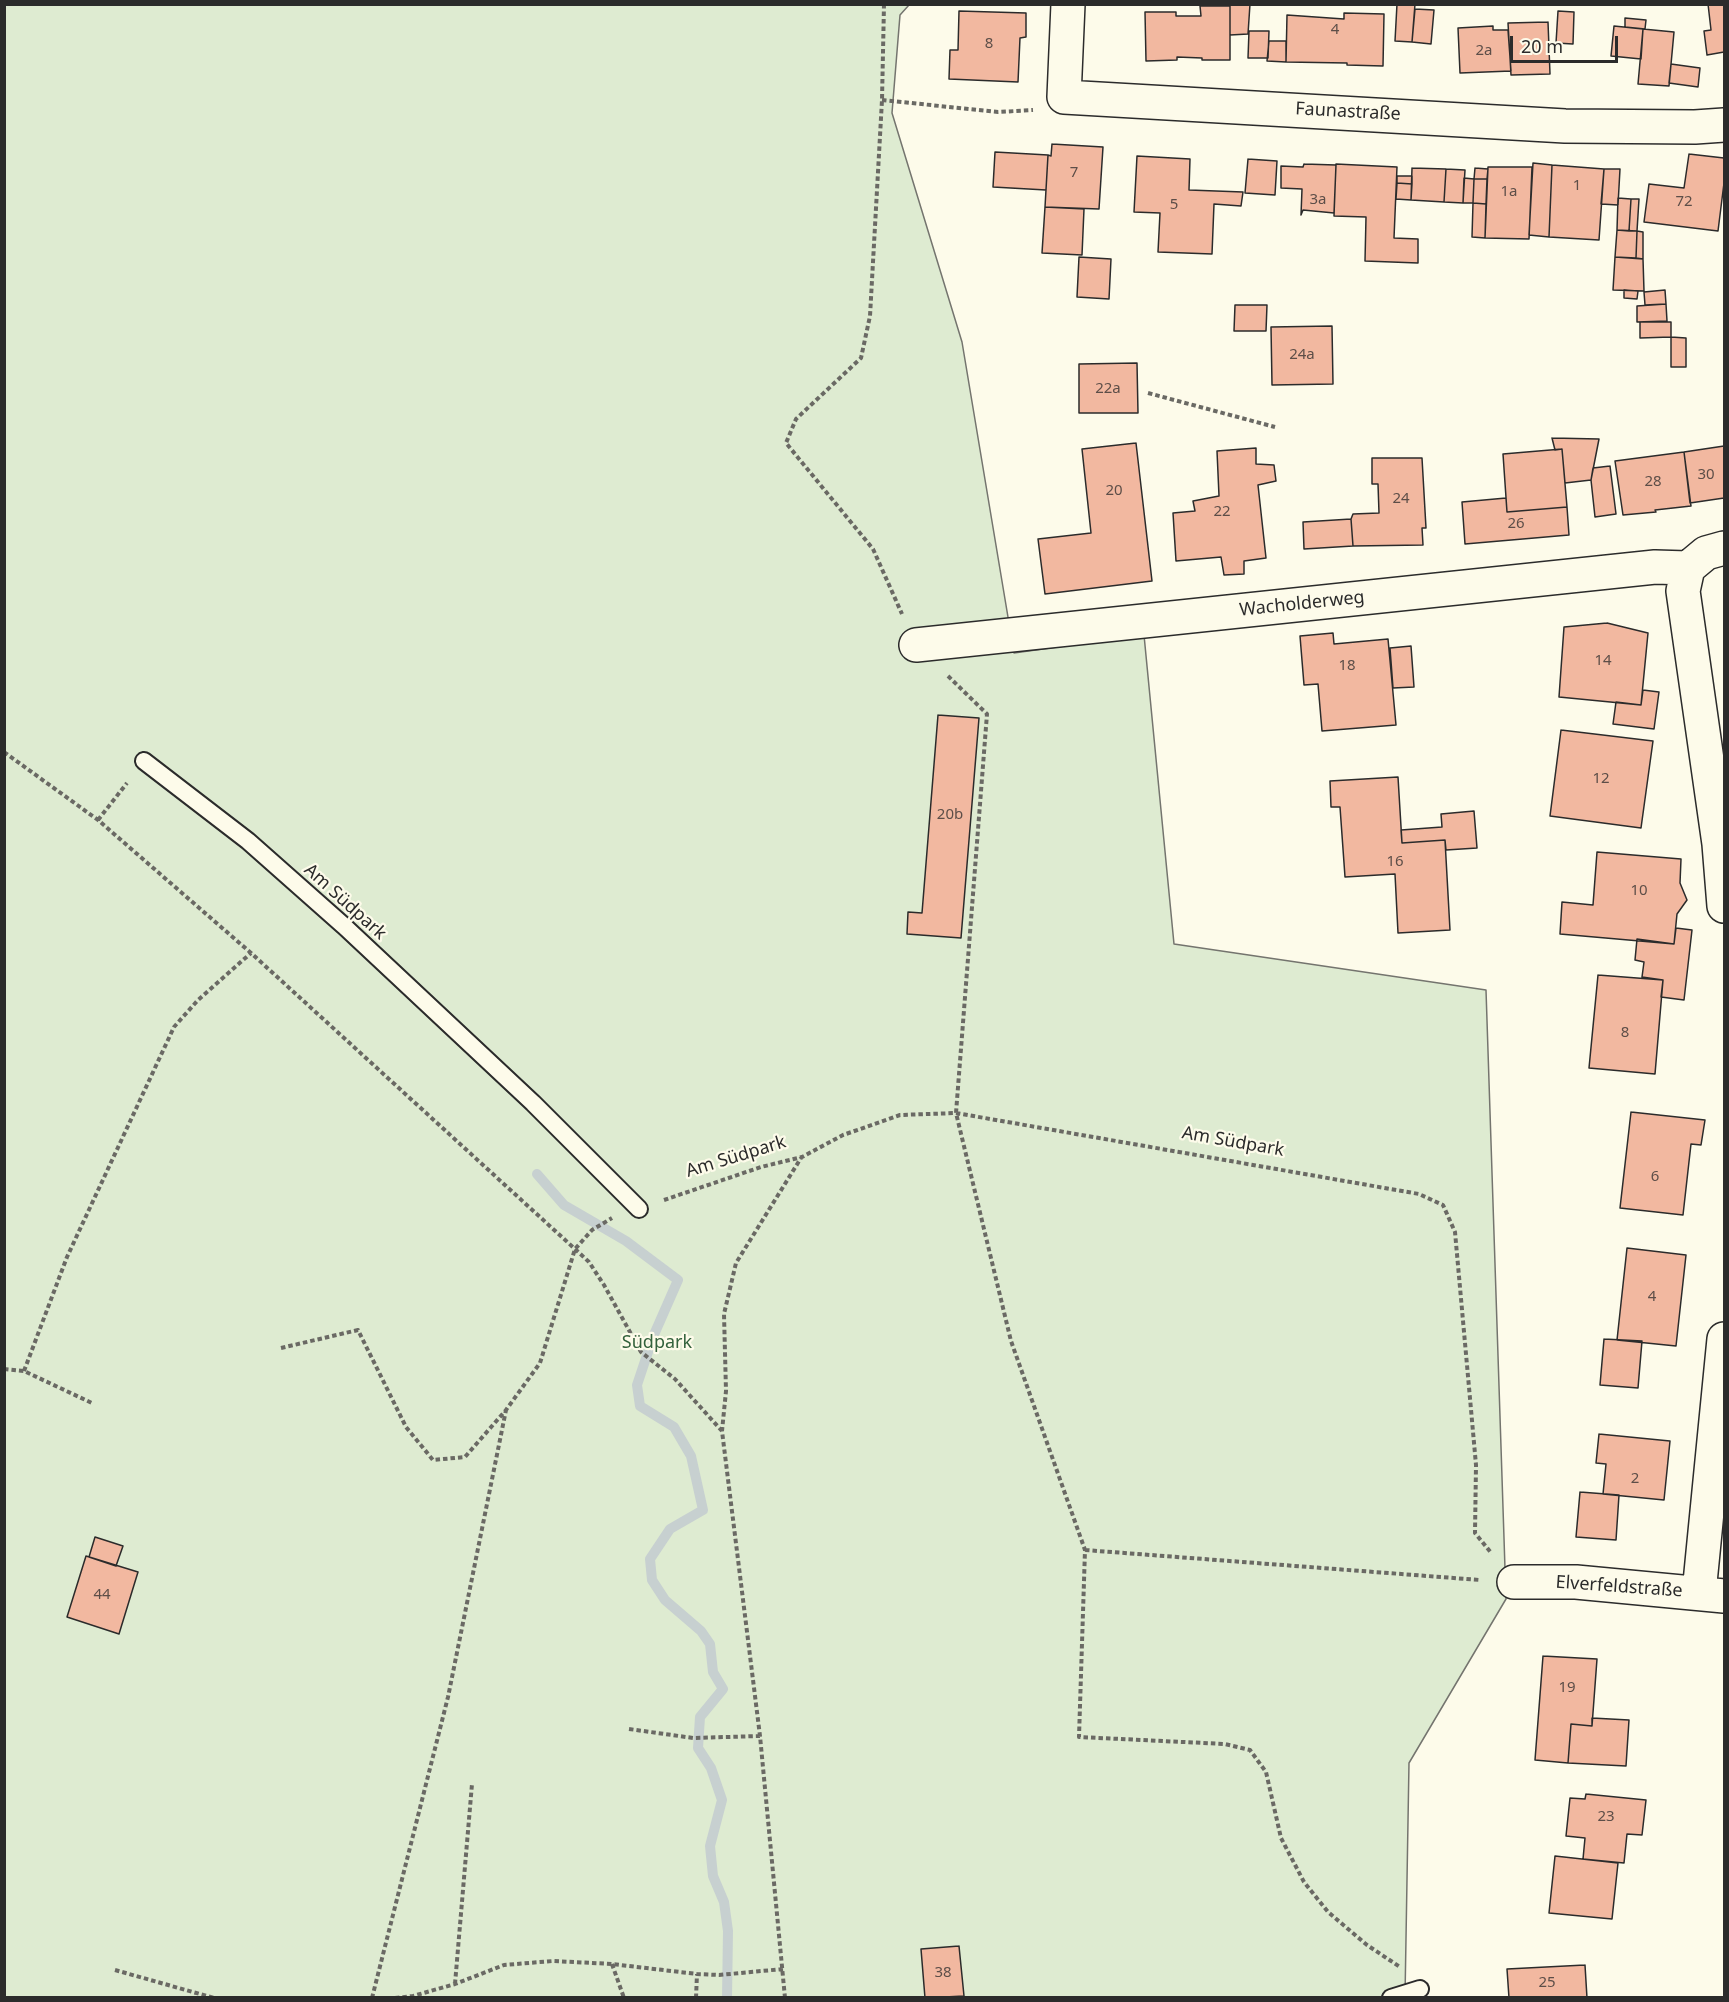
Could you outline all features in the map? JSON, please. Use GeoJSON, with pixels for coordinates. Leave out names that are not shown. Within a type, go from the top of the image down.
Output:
{"type":"FeatureCollection","features":[{"type":"Feature","properties":{"kind":"street"},"geometry":{"type":"LineString","coordinates":[[1064,97],[1068,4]]}},
{"type":"Feature","properties":{"kind":"street","name":"Faunastraße"},"geometry":{"type":"LineString","coordinates":[[1064,97],[1565,126],[1695,128],[1725,125]]}},
{"type":"Feature","properties":{"kind":"street"},"geometry":{"type":"LineString","coordinates":[[1725,548],[1706,553],[1688,568],[1683,591],[1719,844],[1725,906]]}},
{"type":"Feature","properties":{"kind":"street","name":"Wacholderweg"},"geometry":{"type":"LineString","coordinates":[[916,645],[1655,567],[1688,568]]}},
{"type":"Feature","properties":{"kind":"street"},"geometry":{"type":"LineString","coordinates":[[1712,1595],[1725,1339]]}},
{"type":"Feature","properties":{"kind":"street","name":"Elverfeldstraße"},"geometry":{"type":"LineString","coordinates":[[1514,1582],[1576,1582],[1712,1595]]}},
{"type":"Feature","properties":{"kind":"lane","name":"Am Südpark"},"geometry":{"type":"LineString","coordinates":[[144,761],[248,841],[344,926],[533,1102],[639,1209]]}},
{"type":"Feature","properties":{"kind":"lane"},"geometry":{"type":"LineString","coordinates":[[1391,1998],[1420,1989]]}},
{"type":"Feature","properties":{"kind":"path"},"geometry":{"type":"LineString","coordinates":[[884,4],[882,100],[870,316],[861,357],[796,419],[786,443],[873,549],[916,645],[987,714],[956,1113],[1011,1341],[1085,1550],[1079,1737],[1225,1744],[1250,1750],[1266,1772],[1281,1838],[1304,1881],[1328,1912],[1367,1945],[1403,1969]]}},
{"type":"Feature","properties":{"kind":"path"},"geometry":{"type":"LineString","coordinates":[[882,100],[998,112],[1040,110],[1064,97]]}},
{"type":"Feature","properties":{"kind":"path"},"geometry":{"type":"LineString","coordinates":[[1148,393],[1275,427]]}},
{"type":"Feature","properties":{"kind":"path"},"geometry":{"type":"LineString","coordinates":[[4,752],[98,820],[251,953],[575,1249],[588,1262],[604,1285],[641,1352],[675,1379],[722,1431]]}},
{"type":"Feature","properties":{"kind":"path"},"geometry":{"type":"LineString","coordinates":[[98,820],[144,761]]}},
{"type":"Feature","properties":{"kind":"path"},"geometry":{"type":"LineString","coordinates":[[24,1371],[67,1257],[174,1027],[198,1000],[251,953]]}},
{"type":"Feature","properties":{"kind":"path","name":"Am Südpark"},"geometry":{"type":"LineString","coordinates":[[575,1249],[591,1230],[613,1218],[761,1167],[802,1157],[843,1135],[900,1115],[956,1113],[1419,1194],[1443,1205],[1455,1232],[1476,1465],[1475,1533],[1514,1582]]}},
{"type":"Feature","properties":{"kind":"path"},"geometry":{"type":"LineString","coordinates":[[785,1998],[760,1736],[722,1431],[726,1391],[723,1314],[736,1263],[802,1157]]}},
{"type":"Feature","properties":{"kind":"path"},"geometry":{"type":"LineString","coordinates":[[281,1348],[358,1330],[406,1427],[433,1460],[465,1458],[506,1410],[540,1363],[575,1249]]}},
{"type":"Feature","properties":{"kind":"path"},"geometry":{"type":"LineString","coordinates":[[4,1369],[24,1371],[94,1404]]}},
{"type":"Feature","properties":{"kind":"path"},"geometry":{"type":"LineString","coordinates":[[372,1998],[448,1697],[506,1410]]}},
{"type":"Feature","properties":{"kind":"path"},"geometry":{"type":"LineString","coordinates":[[1085,1550],[1514,1582]]}},
{"type":"Feature","properties":{"kind":"path"},"geometry":{"type":"LineString","coordinates":[[629,1729],[693,1738],[760,1736]]}},
{"type":"Feature","properties":{"kind":"path"},"geometry":{"type":"LineString","coordinates":[[455,1984],[472,1784]]}},
{"type":"Feature","properties":{"kind":"path"},"geometry":{"type":"LineString","coordinates":[[395,1998],[413,1996],[455,1984],[504,1965],[553,1961],[612,1964],[718,1975],[783,1969]]}},
{"type":"Feature","properties":{"kind":"path"},"geometry":{"type":"LineString","coordinates":[[612,1964],[624,1998]]}},
{"type":"Feature","properties":{"kind":"path"},"geometry":{"type":"LineString","coordinates":[[115,1970],[214,1998]]}},
{"type":"Feature","properties":{"kind":"path"},"geometry":{"type":"LineString","coordinates":[[696,1998],[697,1974]]}},
{"type":"Feature","properties":{"kind":"green space","name":"Südpark"},"geometry":{"type":"Polygon","coordinates":[[[5,5],[909,5],[900,15],[892,113],[962,342],[1014,653],[1144,635],[1174,944],[1486,990],[1506,1599],[1409,1763],[1405,1997],[5,1997],[5,5]]]}},
{"type":"Feature","properties":{"kind":"building"},"geometry":{"type":"Polygon","coordinates":[[[1230,4],[1250,4],[1248,34],[1230,35],[1230,4]]]}},
{"type":"Feature","properties":{"kind":"building"},"geometry":{"type":"Polygon","coordinates":[[[1397,4],[1415,4],[1412,42],[1395,41],[1397,4]]]}},
{"type":"Feature","properties":{"kind":"building"},"geometry":{"type":"Polygon","coordinates":[[[1708,4],[1724,4],[1724,52],[1707,55],[1704,31],[1711,30],[1708,4]]]}},
{"type":"Feature","properties":{"kind":"building"},"geometry":{"type":"Polygon","coordinates":[[[1200,6],[1230,6],[1230,60],[1177,57],[1177,60],[1146,61],[1145,12],[1176,12],[1176,16],[1201,16],[1200,6]]]}},
{"type":"Feature","properties":{"kind":"building"},"geometry":{"type":"Polygon","coordinates":[[[1415,9],[1434,10],[1431,44],[1412,42],[1415,9]]]}},
{"type":"Feature","properties":{"kind":"building"},"geometry":{"type":"Polygon","coordinates":[[[959,11],[1026,13],[1026,37],[1020,38],[1018,82],[949,79],[950,50],[958,50],[959,11]]]}},
{"type":"Feature","properties":{"kind":"building"},"geometry":{"type":"Polygon","coordinates":[[[1558,11],[1574,12],[1573,44],[1556,43],[1558,11]]]}},
{"type":"Feature","properties":{"kind":"building"},"geometry":{"type":"Polygon","coordinates":[[[1344,13],[1384,14],[1383,66],[1286,62],[1287,15],[1344,19],[1344,13]]]}},
{"type":"Feature","properties":{"kind":"building"},"geometry":{"type":"Polygon","coordinates":[[[1625,18],[1646,20],[1645,29],[1625,27],[1625,18]]]}},
{"type":"Feature","properties":{"kind":"building"},"geometry":{"type":"Polygon","coordinates":[[[1548,22],[1550,74],[1511,75],[1508,23],[1548,22]]]}},
{"type":"Feature","properties":{"kind":"building"},"geometry":{"type":"Polygon","coordinates":[[[1493,26],[1493,30],[1508,30],[1511,71],[1460,73],[1458,28],[1493,26]]]}},
{"type":"Feature","properties":{"kind":"building"},"geometry":{"type":"Polygon","coordinates":[[[1614,26],[1643,29],[1641,59],[1611,56],[1614,26]]]}},
{"type":"Feature","properties":{"kind":"building"},"geometry":{"type":"Polygon","coordinates":[[[1643,29],[1674,32],[1669,86],[1638,84],[1643,29]]]}},
{"type":"Feature","properties":{"kind":"building"},"geometry":{"type":"Polygon","coordinates":[[[1249,31],[1269,31],[1268,58],[1248,58],[1249,31]]]}},
{"type":"Feature","properties":{"kind":"building"},"geometry":{"type":"Polygon","coordinates":[[[1269,41],[1286,41],[1286,62],[1267,61],[1269,41]]]}},
{"type":"Feature","properties":{"kind":"building"},"geometry":{"type":"Polygon","coordinates":[[[1671,64],[1700,68],[1698,87],[1669,83],[1671,64]]]}},
{"type":"Feature","properties":{"kind":"building"},"geometry":{"type":"Polygon","coordinates":[[[1052,144],[1103,147],[1099,209],[1045,207],[1048,155],[1051,156],[1052,144]]]}},
{"type":"Feature","properties":{"kind":"building"},"geometry":{"type":"Polygon","coordinates":[[[995,152],[1048,155],[1046,190],[993,187],[995,152]]]}},
{"type":"Feature","properties":{"kind":"building"},"geometry":{"type":"Polygon","coordinates":[[[1689,154],[1724,158],[1724,183],[1718,231],[1644,222],[1649,184],[1684,188],[1689,154]]]}},
{"type":"Feature","properties":{"kind":"building"},"geometry":{"type":"Polygon","coordinates":[[[1137,156],[1190,159],[1189,190],[1243,192],[1241,206],[1214,204],[1212,254],[1158,252],[1160,213],[1134,212],[1137,156]]]}},
{"type":"Feature","properties":{"kind":"building"},"geometry":{"type":"Polygon","coordinates":[[[1248,159],[1277,161],[1275,195],[1245,193],[1248,159]]]}},
{"type":"Feature","properties":{"kind":"building"},"geometry":{"type":"Polygon","coordinates":[[[1533,163],[1552,165],[1549,237],[1529,235],[1533,163]]]}},
{"type":"Feature","properties":{"kind":"building"},"geometry":{"type":"Polygon","coordinates":[[[1304,164],[1336,165],[1334,213],[1303,210],[1301,215],[1302,189],[1281,188],[1281,166],[1303,167],[1304,164]]]}},
{"type":"Feature","properties":{"kind":"building"},"geometry":{"type":"Polygon","coordinates":[[[1336,164],[1397,167],[1394,238],[1418,239],[1418,263],[1365,261],[1366,217],[1334,216],[1336,164]]]}},
{"type":"Feature","properties":{"kind":"building"},"geometry":{"type":"Polygon","coordinates":[[[1552,165],[1604,169],[1599,240],[1549,237],[1552,165]]]}},
{"type":"Feature","properties":{"kind":"building"},"geometry":{"type":"Polygon","coordinates":[[[1488,167],[1532,167],[1529,239],[1485,238],[1488,167]]]}},
{"type":"Feature","properties":{"kind":"building"},"geometry":{"type":"Polygon","coordinates":[[[1412,168],[1446,169],[1444,202],[1411,200],[1412,168]]]}},
{"type":"Feature","properties":{"kind":"building"},"geometry":{"type":"Polygon","coordinates":[[[1475,168],[1488,169],[1487,179],[1474,179],[1475,168]]]}},
{"type":"Feature","properties":{"kind":"building"},"geometry":{"type":"Polygon","coordinates":[[[1446,169],[1465,170],[1463,203],[1444,202],[1446,169]]]}},
{"type":"Feature","properties":{"kind":"building"},"geometry":{"type":"Polygon","coordinates":[[[1604,169],[1620,169],[1618,205],[1601,204],[1604,169]]]}},
{"type":"Feature","properties":{"kind":"building"},"geometry":{"type":"Polygon","coordinates":[[[1397,176],[1412,176],[1412,184],[1397,183],[1397,176]]]}},
{"type":"Feature","properties":{"kind":"building"},"geometry":{"type":"Polygon","coordinates":[[[1464,178],[1474,179],[1473,203],[1463,203],[1464,178]]]}},
{"type":"Feature","properties":{"kind":"building"},"geometry":{"type":"Polygon","coordinates":[[[1474,179],[1487,179],[1486,204],[1473,203],[1474,179]]]}},
{"type":"Feature","properties":{"kind":"building"},"geometry":{"type":"Polygon","coordinates":[[[1397,183],[1412,184],[1411,200],[1396,199],[1397,183]]]}},
{"type":"Feature","properties":{"kind":"building"},"geometry":{"type":"Polygon","coordinates":[[[1618,198],[1631,199],[1629,231],[1617,230],[1618,198]]]}},
{"type":"Feature","properties":{"kind":"building"},"geometry":{"type":"Polygon","coordinates":[[[1631,199],[1639,199],[1637,231],[1629,231],[1631,199]]]}},
{"type":"Feature","properties":{"kind":"building"},"geometry":{"type":"Polygon","coordinates":[[[1473,203],[1486,204],[1485,238],[1472,237],[1473,203]]]}},
{"type":"Feature","properties":{"kind":"building"},"geometry":{"type":"Polygon","coordinates":[[[1045,207],[1084,209],[1082,255],[1042,253],[1045,207]]]}},
{"type":"Feature","properties":{"kind":"building"},"geometry":{"type":"Polygon","coordinates":[[[1617,230],[1637,231],[1636,258],[1615,257],[1617,230]]]}},
{"type":"Feature","properties":{"kind":"building"},"geometry":{"type":"Polygon","coordinates":[[[1637,231],[1643,232],[1643,259],[1636,258],[1637,231]]]}},
{"type":"Feature","properties":{"kind":"building"},"geometry":{"type":"Polygon","coordinates":[[[1079,257],[1111,259],[1109,299],[1077,297],[1079,257]]]}},
{"type":"Feature","properties":{"kind":"building"},"geometry":{"type":"Polygon","coordinates":[[[1615,257],[1643,259],[1644,291],[1613,290],[1615,257]]]}},
{"type":"Feature","properties":{"kind":"building"},"geometry":{"type":"Polygon","coordinates":[[[1624,290],[1638,291],[1637,299],[1624,298],[1624,290]]]}},
{"type":"Feature","properties":{"kind":"building"},"geometry":{"type":"Polygon","coordinates":[[[1665,290],[1666,304],[1645,305],[1644,292],[1665,290]]]}},
{"type":"Feature","properties":{"kind":"building"},"geometry":{"type":"Polygon","coordinates":[[[1666,304],[1667,321],[1637,322],[1637,306],[1666,304]]]}},
{"type":"Feature","properties":{"kind":"building"},"geometry":{"type":"Polygon","coordinates":[[[1235,305],[1267,305],[1266,331],[1234,331],[1235,305]]]}},
{"type":"Feature","properties":{"kind":"building"},"geometry":{"type":"Polygon","coordinates":[[[1640,322],[1671,322],[1671,337],[1640,338],[1640,322]]]}},
{"type":"Feature","properties":{"kind":"building"},"geometry":{"type":"Polygon","coordinates":[[[1332,326],[1333,384],[1272,385],[1271,327],[1332,326]]]}},
{"type":"Feature","properties":{"kind":"building"},"geometry":{"type":"Polygon","coordinates":[[[1671,337],[1686,338],[1686,367],[1671,367],[1671,337]]]}},
{"type":"Feature","properties":{"kind":"building"},"geometry":{"type":"Polygon","coordinates":[[[1137,363],[1138,413],[1079,413],[1079,364],[1137,363]]]}},
{"type":"Feature","properties":{"kind":"building"},"geometry":{"type":"Polygon","coordinates":[[[1552,438],[1599,439],[1591,480],[1565,483],[1562,449],[1555,450],[1552,438]]]}},
{"type":"Feature","properties":{"kind":"building"},"geometry":{"type":"Polygon","coordinates":[[[1136,443],[1152,581],[1045,594],[1038,539],[1091,533],[1082,449],[1136,443]]]}},
{"type":"Feature","properties":{"kind":"building"},"geometry":{"type":"Polygon","coordinates":[[[1724,446],[1724,498],[1690,503],[1684,452],[1724,446]]]}},
{"type":"Feature","properties":{"kind":"building"},"geometry":{"type":"Polygon","coordinates":[[[1256,448],[1256,464],[1274,465],[1276,481],[1258,485],[1266,558],[1244,561],[1244,574],[1224,575],[1221,557],[1176,561],[1173,513],[1195,511],[1193,501],[1219,496],[1217,451],[1256,448]]]}},
{"type":"Feature","properties":{"kind":"building"},"geometry":{"type":"Polygon","coordinates":[[[1562,449],[1567,507],[1507,512],[1503,454],[1562,449]]]}},
{"type":"Feature","properties":{"kind":"building"},"geometry":{"type":"Polygon","coordinates":[[[1684,452],[1691,506],[1623,515],[1615,461],[1684,452]]]}},
{"type":"Feature","properties":{"kind":"building"},"geometry":{"type":"Polygon","coordinates":[[[1372,458],[1422,458],[1426,528],[1422,528],[1423,545],[1353,546],[1351,519],[1353,514],[1379,513],[1378,484],[1372,484],[1372,458]]]}},
{"type":"Feature","properties":{"kind":"building"},"geometry":{"type":"Polygon","coordinates":[[[1610,466],[1616,514],[1595,517],[1591,480],[1593,468],[1610,466]]]}},
{"type":"Feature","properties":{"kind":"building"},"geometry":{"type":"Polygon","coordinates":[[[1506,498],[1507,512],[1567,507],[1569,535],[1465,544],[1462,502],[1506,498]]]}},
{"type":"Feature","properties":{"kind":"building"},"geometry":{"type":"Polygon","coordinates":[[[1351,519],[1353,546],[1304,549],[1303,522],[1351,519]]]}},
{"type":"Feature","properties":{"kind":"building"},"geometry":{"type":"Polygon","coordinates":[[[1607,623],[1648,633],[1641,705],[1559,697],[1564,627],[1607,623]]]}},
{"type":"Feature","properties":{"kind":"building"},"geometry":{"type":"Polygon","coordinates":[[[1333,633],[1334,644],[1388,639],[1396,725],[1322,731],[1318,684],[1304,685],[1300,636],[1333,633]]]}},
{"type":"Feature","properties":{"kind":"building"},"geometry":{"type":"Polygon","coordinates":[[[1411,646],[1414,687],[1393,688],[1390,648],[1411,646]]]}},
{"type":"Feature","properties":{"kind":"building"},"geometry":{"type":"Polygon","coordinates":[[[1643,690],[1659,692],[1654,729],[1613,724],[1616,702],[1641,705],[1643,690]]]}},
{"type":"Feature","properties":{"kind":"building"},"geometry":{"type":"Polygon","coordinates":[[[938,715],[979,718],[961,938],[907,934],[908,912],[922,913],[938,715]]]}},
{"type":"Feature","properties":{"kind":"building"},"geometry":{"type":"Polygon","coordinates":[[[1561,730],[1653,741],[1641,828],[1550,816],[1561,730]]]}},
{"type":"Feature","properties":{"kind":"building"},"geometry":{"type":"Polygon","coordinates":[[[1398,777],[1402,843],[1445,840],[1450,930],[1398,933],[1395,874],[1345,877],[1340,807],[1331,807],[1330,781],[1398,777]]]}},
{"type":"Feature","properties":{"kind":"building"},"geometry":{"type":"Polygon","coordinates":[[[1474,811],[1477,848],[1446,850],[1445,840],[1402,843],[1401,830],[1442,827],[1441,814],[1474,811]]]}},
{"type":"Feature","properties":{"kind":"building"},"geometry":{"type":"Polygon","coordinates":[[[1597,852],[1681,859],[1680,883],[1687,900],[1677,914],[1674,944],[1560,934],[1562,902],[1593,905],[1597,852]]]}},
{"type":"Feature","properties":{"kind":"building"},"geometry":{"type":"Polygon","coordinates":[[[1676,928],[1692,930],[1684,1000],[1661,997],[1663,980],[1642,977],[1644,962],[1635,960],[1637,939],[1674,944],[1676,928]]]}},
{"type":"Feature","properties":{"kind":"building"},"geometry":{"type":"Polygon","coordinates":[[[1598,975],[1663,980],[1655,1074],[1589,1068],[1598,975]]]}},
{"type":"Feature","properties":{"kind":"building"},"geometry":{"type":"Polygon","coordinates":[[[1631,1112],[1705,1120],[1701,1145],[1691,1144],[1683,1215],[1620,1208],[1631,1112]]]}},
{"type":"Feature","properties":{"kind":"building"},"geometry":{"type":"Polygon","coordinates":[[[1627,1248],[1686,1255],[1676,1346],[1617,1340],[1627,1248]]]}},
{"type":"Feature","properties":{"kind":"building"},"geometry":{"type":"Polygon","coordinates":[[[1604,1339],[1642,1341],[1638,1388],[1600,1385],[1604,1339]]]}},
{"type":"Feature","properties":{"kind":"building"},"geometry":{"type":"Polygon","coordinates":[[[1599,1434],[1670,1441],[1664,1500],[1603,1494],[1606,1464],[1596,1463],[1599,1434]]]}},
{"type":"Feature","properties":{"kind":"building"},"geometry":{"type":"Polygon","coordinates":[[[1580,1492],[1619,1495],[1616,1540],[1576,1537],[1580,1492]]]}},
{"type":"Feature","properties":{"kind":"building"},"geometry":{"type":"Polygon","coordinates":[[[95,1537],[123,1546],[116,1566],[89,1557],[95,1537]]]}},
{"type":"Feature","properties":{"kind":"building"},"geometry":{"type":"Polygon","coordinates":[[[86,1556],[138,1572],[119,1634],[67,1617],[86,1556]]]}},
{"type":"Feature","properties":{"kind":"building"},"geometry":{"type":"Polygon","coordinates":[[[1543,1656],[1597,1659],[1592,1726],[1571,1724],[1568,1763],[1535,1760],[1543,1656]]]}},
{"type":"Feature","properties":{"kind":"building"},"geometry":{"type":"Polygon","coordinates":[[[1592,1718],[1629,1720],[1626,1766],[1568,1763],[1571,1724],[1592,1726],[1592,1718]]]}},
{"type":"Feature","properties":{"kind":"building"},"geometry":{"type":"Polygon","coordinates":[[[1586,1794],[1646,1800],[1642,1835],[1627,1834],[1624,1863],[1583,1859],[1585,1838],[1566,1836],[1570,1798],[1585,1799],[1586,1794]]]}},
{"type":"Feature","properties":{"kind":"building"},"geometry":{"type":"Polygon","coordinates":[[[1555,1856],[1618,1863],[1612,1919],[1549,1913],[1555,1856]]]}},
{"type":"Feature","properties":{"kind":"building"},"geometry":{"type":"Polygon","coordinates":[[[959,1946],[964,1996],[925,1998],[921,1949],[959,1946]]]}},
{"type":"Feature","properties":{"kind":"building"},"geometry":{"type":"Polygon","coordinates":[[[1585,1965],[1587,1998],[1509,1998],[1507,1969],[1585,1965]]]}},
{"type":"Feature","properties":{"kind":"waterway"},"geometry":{"type":"LineString","coordinates":[[537,1174],[564,1205],[626,1241],[678,1280],[653,1337],[637,1385],[640,1406],[674,1427],[691,1456],[703,1510],[670,1529],[650,1559],[652,1580],[665,1600],[701,1631],[710,1644],[713,1672],[723,1689],[700,1717],[698,1748],[711,1768],[722,1800],[710,1846],[713,1876],[724,1902],[728,1931],[727,1998]]}}]}
